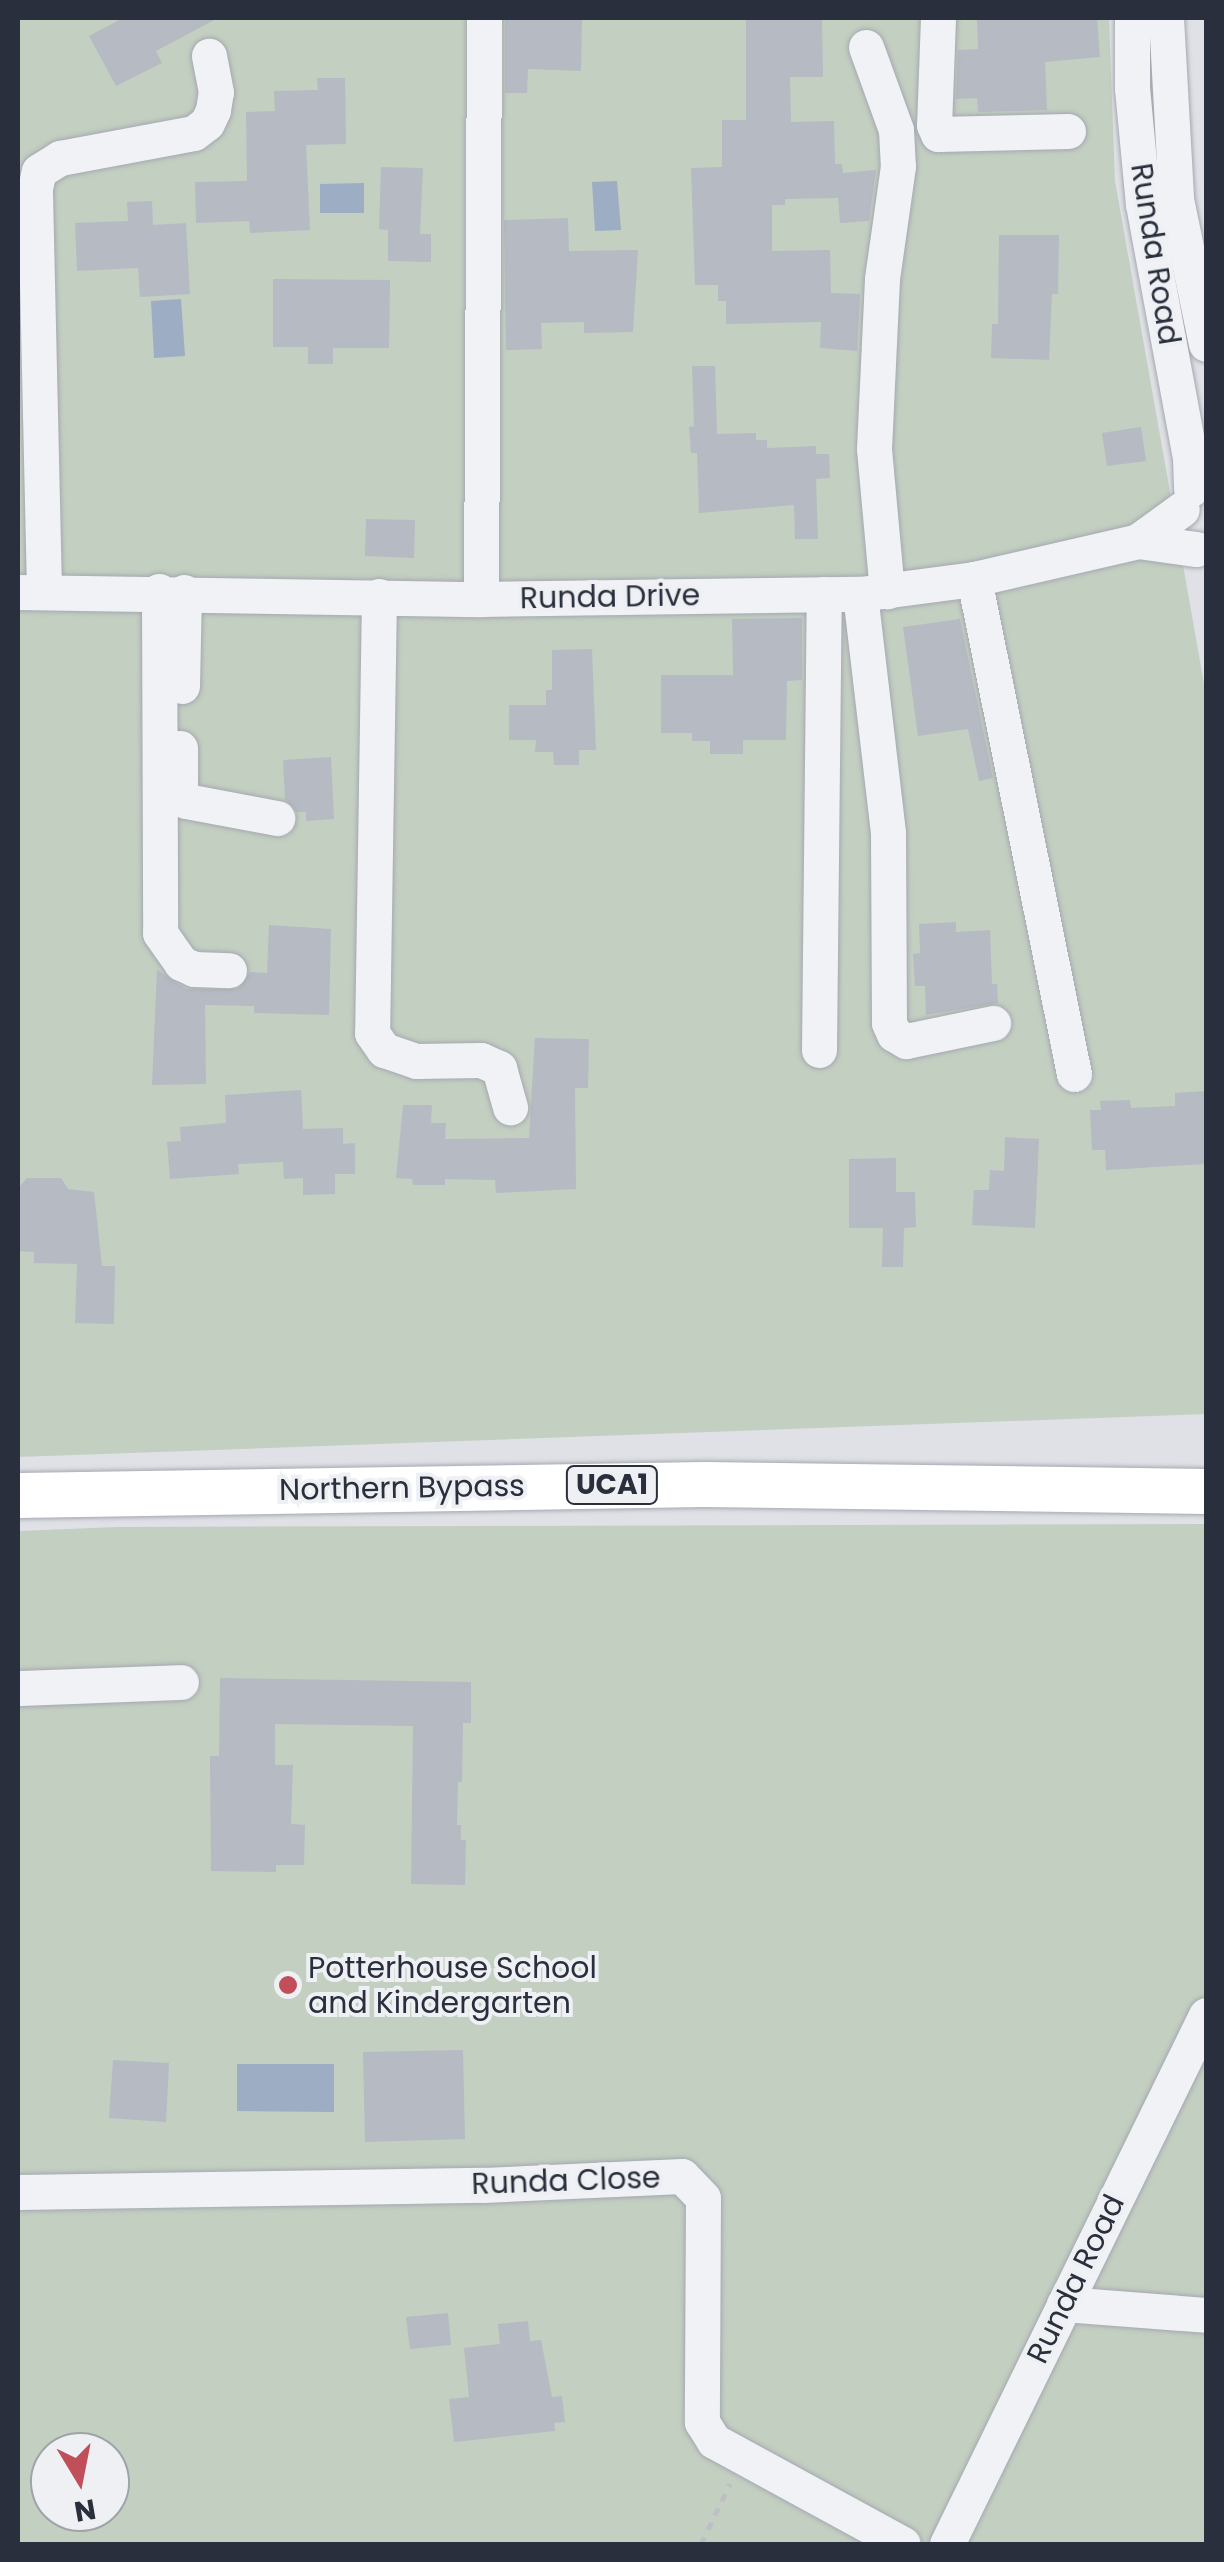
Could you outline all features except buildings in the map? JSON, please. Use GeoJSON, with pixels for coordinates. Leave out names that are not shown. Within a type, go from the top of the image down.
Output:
{"type":"FeatureCollection","features":[{"type":"Feature","properties":{"kind":"main road","name":"Northern Bypass"},"geometry":{"type":"LineString","coordinates":[[18,1495],[704,1484],[1206,1490]]}},
{"type":"Feature","properties":{"kind":"street"},"geometry":{"type":"LineString","coordinates":[[481,599],[484,18]]}},
{"type":"Feature","properties":{"kind":"street"},"geometry":{"type":"LineString","coordinates":[[938,18],[934,125],[938,134],[1068,131]]}},
{"type":"Feature","properties":{"kind":"street","name":"Runda Road"},"geometry":{"type":"LineString","coordinates":[[1132,18],[1132,88],[1143,204],[1190,457],[1193,492]]}},
{"type":"Feature","properties":{"kind":"street","name":"Runda Road"},"geometry":{"type":"LineString","coordinates":[[1166,18],[1176,199],[1206,344]]}},
{"type":"Feature","properties":{"kind":"street"},"geometry":{"type":"LineString","coordinates":[[866,47],[896,130],[898,166],[882,279],[874,450],[873,592],[888,832],[890,1024],[894,1034],[906,1041],[994,1023]]}},
{"type":"Feature","properties":{"kind":"street"},"geometry":{"type":"LineString","coordinates":[[31,591],[35,188],[39,172],[60,158],[194,133],[207,123],[214,110],[216,92],[210,56]]}},
{"type":"Feature","properties":{"kind":"street"},"geometry":{"type":"LineString","coordinates":[[1138,541],[1193,492]]}},
{"type":"Feature","properties":{"kind":"street","name":"Runda Drive"},"geometry":{"type":"LineString","coordinates":[[1193,492],[1182,525],[1201,553]]}},
{"type":"Feature","properties":{"kind":"street","name":"Runda Drive"},"geometry":{"type":"LineString","coordinates":[[31,591],[481,599],[824,594],[974,579],[1138,541],[1201,553]]}},
{"type":"Feature","properties":{"kind":"street"},"geometry":{"type":"LineString","coordinates":[[974,579],[1074,1074]]}},
{"type":"Feature","properties":{"kind":"street"},"geometry":{"type":"LineString","coordinates":[[172,591],[182,795],[190,804],[277,818]]}},
{"type":"Feature","properties":{"kind":"street"},"geometry":{"type":"LineString","coordinates":[[172,591],[160,933],[168,950],[181,963],[194,968],[229,970]]}},
{"type":"Feature","properties":{"kind":"street"},"geometry":{"type":"LineString","coordinates":[[819,1050],[824,594]]}},
{"type":"Feature","properties":{"kind":"street"},"geometry":{"type":"LineString","coordinates":[[379,596],[372,1033],[384,1050],[416,1060],[481,1060],[499,1068],[510,1107]]}},
{"type":"Feature","properties":{"kind":"street"},"geometry":{"type":"LineString","coordinates":[[18,1688],[181,1682]]}},
{"type":"Feature","properties":{"kind":"street","name":"Runda Road"},"geometry":{"type":"LineString","coordinates":[[947,2544],[1206,2015]]}},
{"type":"Feature","properties":{"kind":"street","name":"Runda Close"},"geometry":{"type":"LineString","coordinates":[[18,2192],[483,2185],[682,2176],[703,2198],[702,2422],[714,2442],[903,2544]]}},
{"type":"Feature","properties":{"kind":"street"},"geometry":{"type":"LineString","coordinates":[[1064,2304],[1206,2316]]}},
{"type":"Feature","properties":{"kind":"path"},"geometry":{"type":"LineString","coordinates":[[700,2544],[742,2458]]}},
{"type":"Feature","properties":{"kind":"green space"},"geometry":{"type":"Polygon","coordinates":[[[18,18],[1109,18],[1115,181],[1206,695],[1206,1414],[18,1457],[18,18]]]}},
{"type":"Feature","properties":{"kind":"green space"},"geometry":{"type":"Polygon","coordinates":[[[1206,1524],[1206,2544],[18,2544],[18,1531],[117,1527],[1206,1524]]]}},
{"type":"Feature","properties":{"kind":"water"},"geometry":{"type":"Polygon","coordinates":[[[617,181],[621,230],[595,231],[592,182],[617,181]]]}},
{"type":"Feature","properties":{"kind":"water"},"geometry":{"type":"Polygon","coordinates":[[[364,183],[364,213],[320,213],[320,184],[364,183]]]}},
{"type":"Feature","properties":{"kind":"water"},"geometry":{"type":"Polygon","coordinates":[[[181,299],[185,356],[154,358],[151,301],[181,299]]]}},
{"type":"Feature","properties":{"kind":"water"},"geometry":{"type":"Polygon","coordinates":[[[237,2064],[334,2064],[334,2112],[237,2111],[237,2064]]]}},
{"type":"Feature","properties":{"kind":"place","name":"Potterhouse School and Kindergarten"},"geometry":{"type":"Point","coordinates":[288,1985]}}]}
